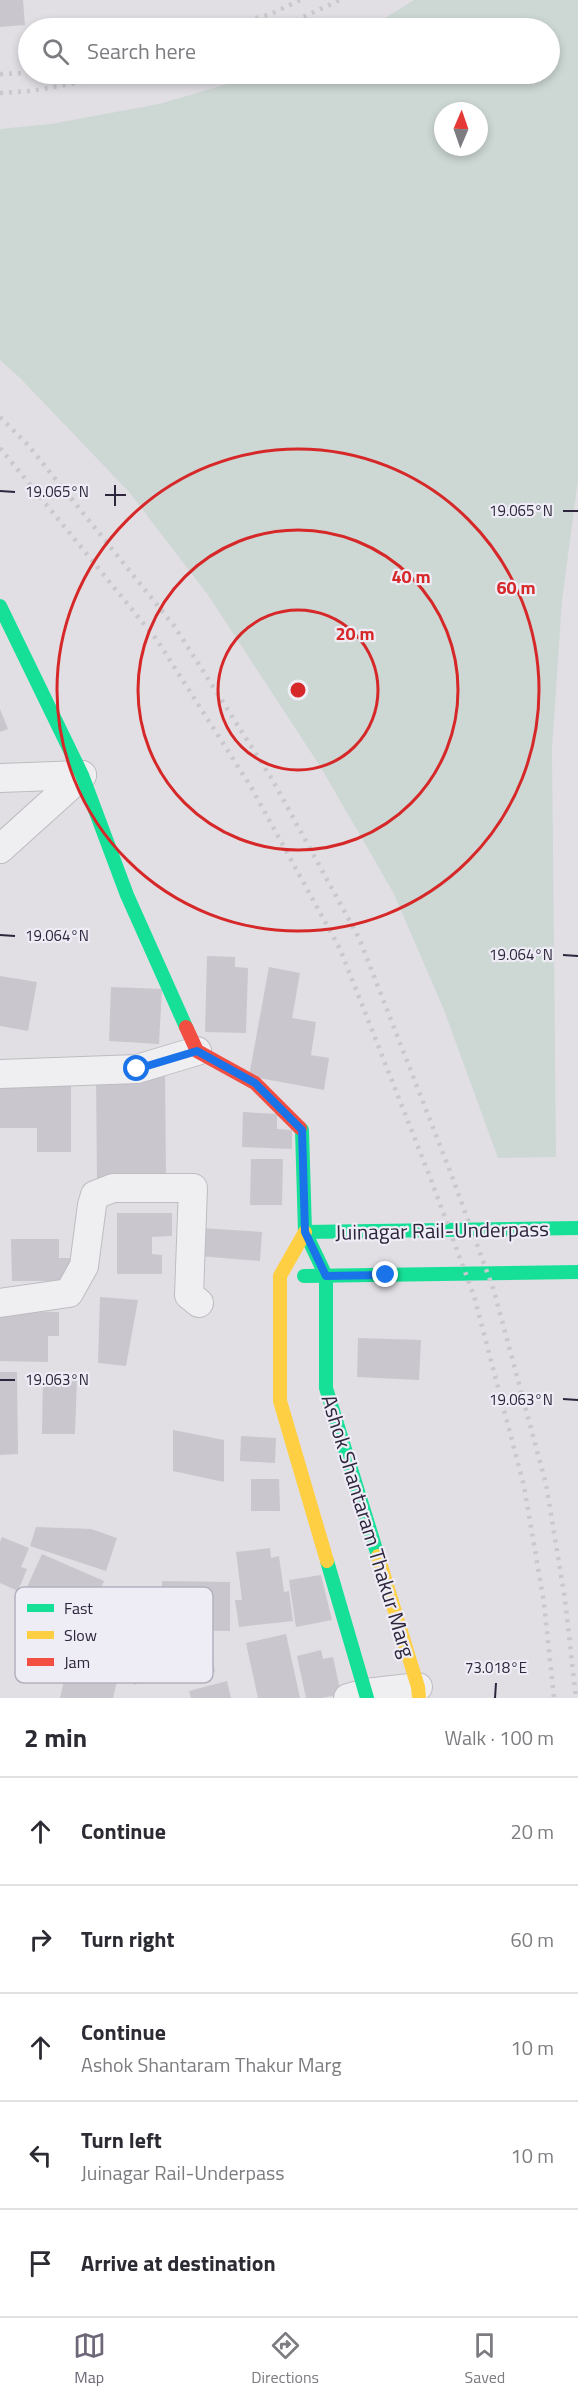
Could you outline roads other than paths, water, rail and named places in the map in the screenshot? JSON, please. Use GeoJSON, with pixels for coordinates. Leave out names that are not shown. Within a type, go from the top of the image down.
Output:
{"type":"FeatureCollection","features":[{"type":"Feature","properties":{"kind":"street"},"geometry":{"type":"LineString","coordinates":[[0,606],[82,775],[127,895],[197,1051],[255,1083],[302,1130],[305,1232],[280,1276],[280,1401],[360,1696],[418,1693]]}},
{"type":"Feature","properties":{"kind":"street"},"geometry":{"type":"LineString","coordinates":[[0,778],[82,775]]}},
{"type":"Feature","properties":{"kind":"street"},"geometry":{"type":"LineString","coordinates":[[0,849],[82,775]]}},
{"type":"Feature","properties":{"kind":"street"},"geometry":{"type":"LineString","coordinates":[[0,1074],[137,1069],[197,1051]]}},
{"type":"Feature","properties":{"kind":"street"},"geometry":{"type":"LineString","coordinates":[[0,1303],[69,1293],[84,1266],[95,1195],[113,1188],[194,1188],[189,1295],[199,1303]]}},
{"type":"Feature","properties":{"kind":"street","name":"Juinagar Rail-Underpass"},"geometry":{"type":"LineString","coordinates":[[305,1232],[578,1228]]}},
{"type":"Feature","properties":{"kind":"street","name":"Ashok Shantaram Thakur Marg"},"geometry":{"type":"LineString","coordinates":[[305,1232],[326,1276],[326,1388],[418,1693]]}},
{"type":"Feature","properties":{"kind":"street","name":"Juinagar Rail-Underpass"},"geometry":{"type":"LineString","coordinates":[[280,1276],[578,1272]]}},
{"type":"Feature","properties":{"kind":"railway"},"geometry":{"type":"LineString","coordinates":[[257,18],[300,0]]}},
{"type":"Feature","properties":{"kind":"railway"},"geometry":{"type":"LineString","coordinates":[[301,18],[340,0]]}},
{"type":"Feature","properties":{"kind":"railway"},"geometry":{"type":"LineString","coordinates":[[0,74],[18,73]]}},
{"type":"Feature","properties":{"kind":"railway"},"geometry":{"type":"LineString","coordinates":[[0,93],[31,91],[71,84]]}},
{"type":"Feature","properties":{"kind":"railway"},"geometry":{"type":"LineString","coordinates":[[0,417],[28,445],[175,627],[272,779],[359,938],[494,1291],[546,1484],[565,1599],[576,1698]]}},
{"type":"Feature","properties":{"kind":"railway"},"geometry":{"type":"LineString","coordinates":[[0,448],[157,640],[251,787],[340,949],[430,1177],[474,1296],[524,1486],[544,1603],[554,1698]]}}]}
